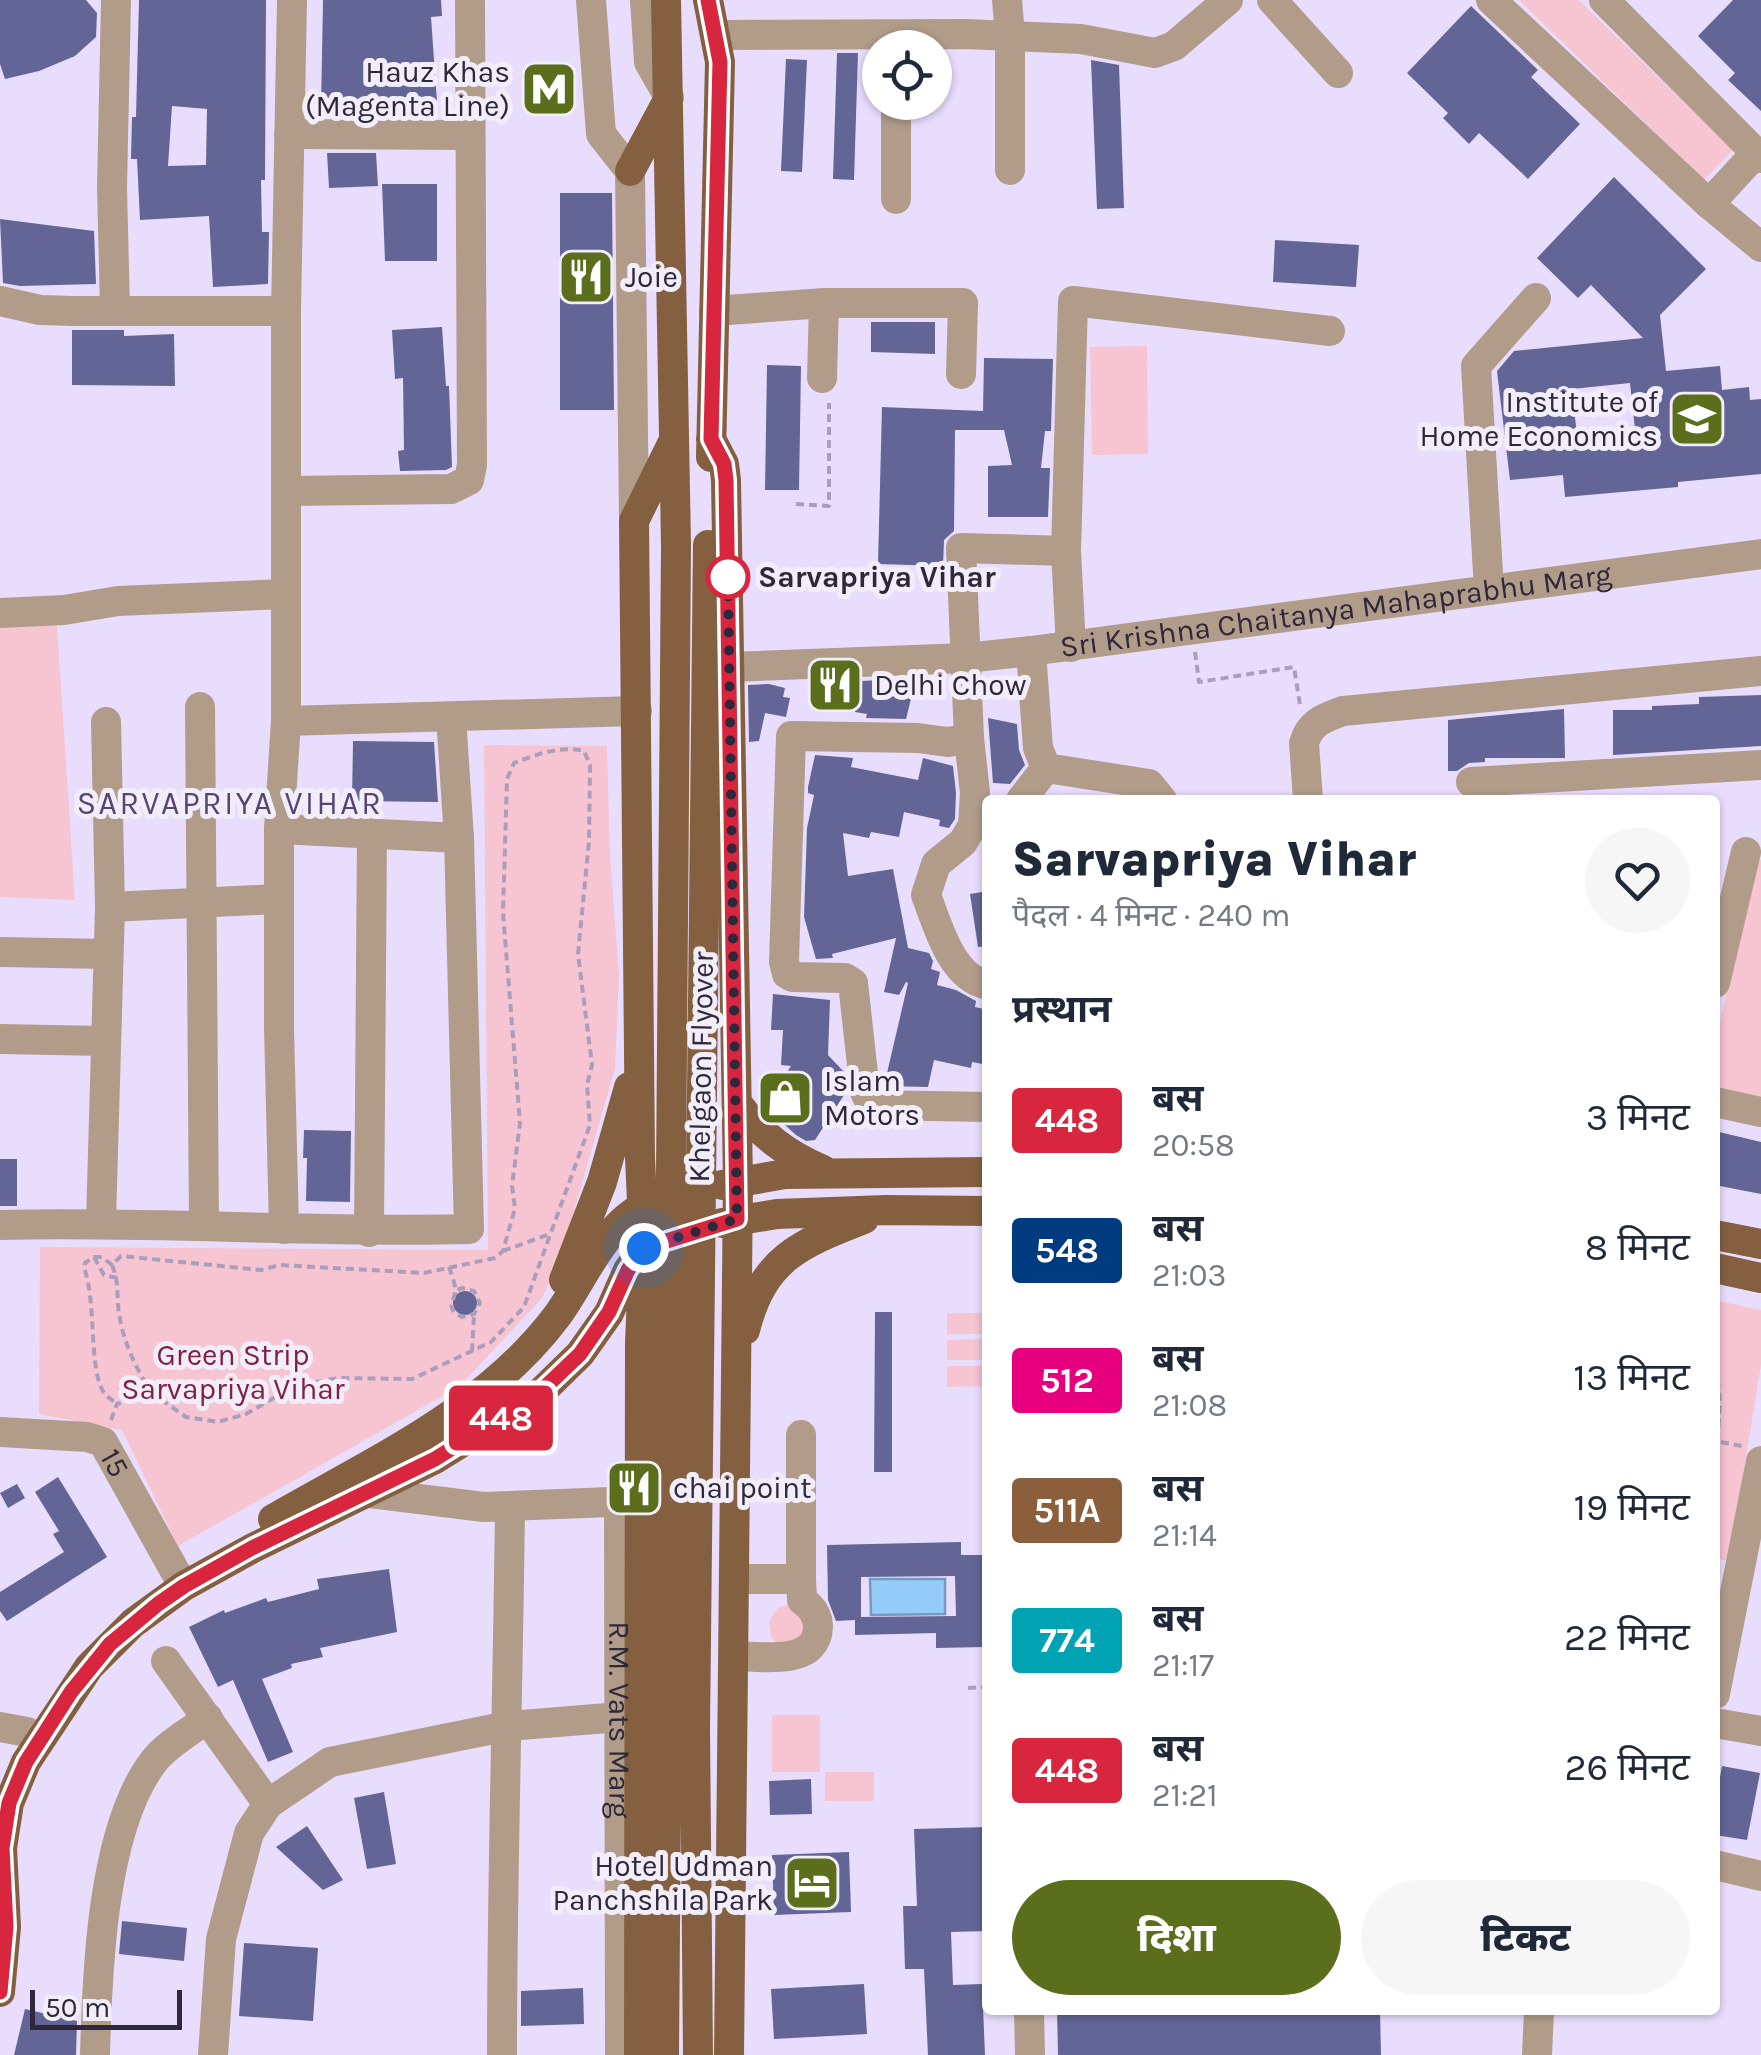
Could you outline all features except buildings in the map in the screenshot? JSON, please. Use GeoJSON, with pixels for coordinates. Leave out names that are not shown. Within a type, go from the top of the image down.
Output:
{"type":"FeatureCollection","features":[{"type":"Feature","properties":{"kind":"main road","name":"Khelgaon Flyover"},"geometry":{"type":"LineString","coordinates":[[664,2055],[676,545],[666,0]]}},
{"type":"Feature","properties":{"kind":"main road","name":"Khelgaon Flyover"},"geometry":{"type":"LineString","coordinates":[[698,2055],[695,1729],[708,546],[720,48],[708,0]]}},
{"type":"Feature","properties":{"kind":"main road"},"geometry":{"type":"LineString","coordinates":[[630,171],[669,97]]}},
{"type":"Feature","properties":{"kind":"main road"},"geometry":{"type":"LineString","coordinates":[[711,439],[724,464],[726,480],[738,1182],[729,2055]]}},
{"type":"Feature","properties":{"kind":"main road"},"geometry":{"type":"LineString","coordinates":[[640,2055],[632,1495],[644,1248],[634,521],[674,440]]}},
{"type":"Feature","properties":{"kind":"main road"},"geometry":{"type":"LineString","coordinates":[[638,961],[642,979],[652,994],[668,1005],[686,1008],[705,1005],[720,994],[730,979],[734,960]]}},
{"type":"Feature","properties":{"kind":"main road"},"geometry":{"type":"LineString","coordinates":[[528,1349],[571,1266],[590,1216],[639,1048]]}},
{"type":"Feature","properties":{"kind":"main road"},"geometry":{"type":"LineString","coordinates":[[736,1103],[767,1139],[798,1160],[828,1172]]}},
{"type":"Feature","properties":{"kind":"main road"},"geometry":{"type":"LineString","coordinates":[[0,1787],[13,1729],[99,1633],[148,1590],[180,1580],[250,1541],[447,1417],[509,1371],[556,1318],[615,1227],[642,1206],[680,1192],[785,1174],[982,1172]]}},
{"type":"Feature","properties":{"kind":"main road"},"geometry":{"type":"LineString","coordinates":[[250,1541],[370,1493],[435,1459],[538,1394],[580,1354],[609,1312],[628,1270],[644,1248],[737,1219],[886,1210],[982,1211]]}},
{"type":"Feature","properties":{"kind":"main road"},"geometry":{"type":"LineString","coordinates":[[734,1377],[754,1300],[772,1270],[812,1239],[886,1210]]}},
{"type":"Feature","properties":{"kind":"main road"},"geometry":{"type":"LineString","coordinates":[[1720,1235],[1761,1244]]}},
{"type":"Feature","properties":{"kind":"main road"},"geometry":{"type":"LineString","coordinates":[[1720,1269],[1761,1278]]}},
{"type":"Feature","properties":{"kind":"main road"},"geometry":{"type":"LineString","coordinates":[[632,1495],[653,1450],[669,1439],[687,1436],[705,1439],[721,1450],[731,1465],[735,1484]]}},
{"type":"Feature","properties":{"kind":"main road"},"geometry":{"type":"LineString","coordinates":[[0,1992],[6,1927],[2,1848],[9,1803],[26,1762],[71,1692],[110,1644],[180,1580]]}},
{"type":"Feature","properties":{"kind":"street"},"geometry":{"type":"LineString","coordinates":[[116,0],[112,188],[116,309]]}},
{"type":"Feature","properties":{"kind":"street"},"geometry":{"type":"LineString","coordinates":[[284,1229],[278,829],[286,721],[286,311],[292,0]]}},
{"type":"Feature","properties":{"kind":"street"},"geometry":{"type":"LineString","coordinates":[[286,491],[451,489],[469,480],[470,0]]}},
{"type":"Feature","properties":{"kind":"street"},"geometry":{"type":"LineString","coordinates":[[592,0],[601,134],[630,171],[634,521]]}},
{"type":"Feature","properties":{"kind":"street"},"geometry":{"type":"LineString","coordinates":[[645,0],[648,62],[669,97]]}},
{"type":"Feature","properties":{"kind":"street"},"geometry":{"type":"LineString","coordinates":[[722,0],[720,48],[862,42]]}},
{"type":"Feature","properties":{"kind":"street"},"geometry":{"type":"LineString","coordinates":[[1006,0],[1010,36],[1010,170]]}},
{"type":"Feature","properties":{"kind":"street"},"geometry":{"type":"LineString","coordinates":[[952,39],[1082,39],[1165,52],[1228,0]]}},
{"type":"Feature","properties":{"kind":"street"},"geometry":{"type":"LineString","coordinates":[[1272,0],[1338,74]]}},
{"type":"Feature","properties":{"kind":"street"},"geometry":{"type":"LineString","coordinates":[[1491,0],[1709,204],[1761,247]]}},
{"type":"Feature","properties":{"kind":"street"},"geometry":{"type":"LineString","coordinates":[[1604,0],[1758,155],[1709,204]]}},
{"type":"Feature","properties":{"kind":"street"},"geometry":{"type":"LineString","coordinates":[[896,120],[896,199]]}},
{"type":"Feature","properties":{"kind":"street"},"geometry":{"type":"LineString","coordinates":[[289,134],[469,135]]}},
{"type":"Feature","properties":{"kind":"street"},"geometry":{"type":"LineString","coordinates":[[1489,590],[1476,366],[1536,298]]}},
{"type":"Feature","properties":{"kind":"street"},"geometry":{"type":"LineString","coordinates":[[0,301],[40,310],[286,311]]}},
{"type":"Feature","properties":{"kind":"street"},"geometry":{"type":"LineString","coordinates":[[1071,647],[1066,551],[1073,301],[1330,331]]}},
{"type":"Feature","properties":{"kind":"street"},"geometry":{"type":"LineString","coordinates":[[822,378],[824,303]]}},
{"type":"Feature","properties":{"kind":"street"},"geometry":{"type":"LineString","coordinates":[[714,311],[824,303],[964,303],[961,374]]}},
{"type":"Feature","properties":{"kind":"street"},"geometry":{"type":"LineString","coordinates":[[982,984],[973,982],[954,959],[926,895],[936,864],[964,842],[973,826],[975,792],[961,548],[1066,551]]}},
{"type":"Feature","properties":{"kind":"street","name":"Sri Krishna Chaitanya Mahaprabhu Marg"},"geometry":{"type":"LineString","coordinates":[[729,667],[966,658],[1071,647],[1761,554]]}},
{"type":"Feature","properties":{"kind":"street"},"geometry":{"type":"LineString","coordinates":[[0,613],[64,610],[118,601],[284,594]]}},
{"type":"Feature","properties":{"kind":"street"},"geometry":{"type":"LineString","coordinates":[[1031,651],[1038,748],[1046,768]]}},
{"type":"Feature","properties":{"kind":"street"},"geometry":{"type":"LineString","coordinates":[[1308,795],[1304,743],[1307,734],[1313,724],[1343,711],[1761,671]]}},
{"type":"Feature","properties":{"kind":"street"},"geometry":{"type":"LineString","coordinates":[[200,706],[204,1226]]}},
{"type":"Feature","properties":{"kind":"street"},"geometry":{"type":"LineString","coordinates":[[286,721],[637,711]]}},
{"type":"Feature","properties":{"kind":"street"},"geometry":{"type":"LineString","coordinates":[[0,1225],[101,1222],[369,1232],[469,1229],[459,838],[451,717]]}},
{"type":"Feature","properties":{"kind":"street"},"geometry":{"type":"LineString","coordinates":[[101,1222],[110,907],[106,722]]}},
{"type":"Feature","properties":{"kind":"street"},"geometry":{"type":"LineString","coordinates":[[969,738],[948,742],[791,736],[784,962],[792,977],[845,978],[854,982],[865,1092],[872,1104],[982,1106]]}},
{"type":"Feature","properties":{"kind":"street"},"geometry":{"type":"LineString","coordinates":[[1471,782],[1761,765]]}},
{"type":"Feature","properties":{"kind":"street"},"geometry":{"type":"LineString","coordinates":[[1025,795],[1046,768]]}},
{"type":"Feature","properties":{"kind":"street"},"geometry":{"type":"LineString","coordinates":[[1046,768],[1150,784],[1158,795]]}},
{"type":"Feature","properties":{"kind":"street"},"geometry":{"type":"LineString","coordinates":[[278,829],[459,838]]}},
{"type":"Feature","properties":{"kind":"street"},"geometry":{"type":"LineString","coordinates":[[369,1232],[372,834]]}},
{"type":"Feature","properties":{"kind":"street"},"geometry":{"type":"LineString","coordinates":[[1720,854],[1753,852],[1720,964]]}},
{"type":"Feature","properties":{"kind":"street"},"geometry":{"type":"LineString","coordinates":[[110,907],[279,899]]}},
{"type":"Feature","properties":{"kind":"street"},"geometry":{"type":"LineString","coordinates":[[0,952],[107,954]]}},
{"type":"Feature","properties":{"kind":"street"},"geometry":{"type":"LineString","coordinates":[[0,1039],[104,1041]]}},
{"type":"Feature","properties":{"kind":"street"},"geometry":{"type":"LineString","coordinates":[[1720,1103],[1761,1112]]}},
{"type":"Feature","properties":{"kind":"street"},"geometry":{"type":"LineString","coordinates":[[734,1656],[794,1656],[810,1648],[818,1631],[810,1605],[802,1600],[801,1435]]}},
{"type":"Feature","properties":{"kind":"street","name":"15"},"geometry":{"type":"LineString","coordinates":[[6,1438],[87,1437],[104,1442],[180,1580]]}},
{"type":"Feature","properties":{"kind":"street"},"geometry":{"type":"LineString","coordinates":[[1720,1669],[1761,1461]]}},
{"type":"Feature","properties":{"kind":"street"},"geometry":{"type":"LineString","coordinates":[[370,1493],[444,1504],[510,1508],[632,1495]]}},
{"type":"Feature","properties":{"kind":"street","name":"R.M. Vats Marg"},"geometry":{"type":"LineString","coordinates":[[620,2055],[620,1718],[632,1495]]}},
{"type":"Feature","properties":{"kind":"street"},"geometry":{"type":"LineString","coordinates":[[502,2055],[510,1508]]}},
{"type":"Feature","properties":{"kind":"street"},"geometry":{"type":"LineString","coordinates":[[735,1578],[801,1579]]}},
{"type":"Feature","properties":{"kind":"street"},"geometry":{"type":"LineString","coordinates":[[166,1661],[268,1804]]}},
{"type":"Feature","properties":{"kind":"street"},"geometry":{"type":"LineString","coordinates":[[95,2055],[103,1914],[125,1818],[155,1759],[208,1718]]}},
{"type":"Feature","properties":{"kind":"street"},"geometry":{"type":"LineString","coordinates":[[213,2055],[221,1939],[250,1832],[268,1804],[330,1762],[508,1726],[620,1718]]}},
{"type":"Feature","properties":{"kind":"street"},"geometry":{"type":"LineString","coordinates":[[1720,1723],[1761,1731]]}},
{"type":"Feature","properties":{"kind":"street"},"geometry":{"type":"LineString","coordinates":[[1720,1866],[1761,1876]]}},
{"type":"Feature","properties":{"kind":"street"},"geometry":{"type":"LineString","coordinates":[[1030,2015],[1030,2055]]}},
{"type":"Feature","properties":{"kind":"street"},"geometry":{"type":"LineString","coordinates":[[1536,2055],[1539,2015]]}},
{"type":"Feature","properties":{"kind":"path"},"geometry":{"type":"LineString","coordinates":[[796,504],[829,506],[830,379],[822,378]]}},
{"type":"Feature","properties":{"kind":"path"},"geometry":{"type":"LineString","coordinates":[[1192,630],[1199,682],[1294,667],[1295,682]]}},
{"type":"Feature","properties":{"kind":"path"},"geometry":{"type":"LineString","coordinates":[[117,1404],[104,1392],[98,1371],[94,1313],[84,1268],[94,1257],[102,1257],[112,1265],[126,1339],[140,1376],[152,1393],[186,1417],[218,1422],[246,1414],[277,1396],[316,1382],[339,1378],[412,1379],[491,1342],[524,1307],[590,1125],[587,1086],[592,1065],[578,954],[589,841],[590,764],[584,750],[572,748],[560,748],[514,763],[507,779],[503,913],[520,1123],[512,1186],[515,1208],[503,1251]]}},
{"type":"Feature","properties":{"kind":"path"},"geometry":{"type":"LineString","coordinates":[[112,1265],[115,1259],[131,1256],[261,1270],[280,1265],[424,1273],[495,1258],[503,1251],[550,1234]]}},
{"type":"Feature","properties":{"kind":"path"},"geometry":{"type":"LineString","coordinates":[[94,1257],[104,1275],[117,1278]]}},
{"type":"Feature","properties":{"kind":"path"},"geometry":{"type":"LineString","coordinates":[[449,1267],[456,1291],[450,1303],[456,1315],[468,1318],[479,1309],[478,1296],[468,1288],[456,1291]]}},
{"type":"Feature","properties":{"kind":"path"},"geometry":{"type":"LineString","coordinates":[[472,1351],[474,1314]]}},
{"type":"Feature","properties":{"kind":"path"},"geometry":{"type":"LineString","coordinates":[[117,1404],[152,1393]]}},
{"type":"Feature","properties":{"kind":"path"},"geometry":{"type":"LineString","coordinates":[[104,1442],[117,1404]]}},
{"type":"Feature","properties":{"kind":"path"},"geometry":{"type":"LineString","coordinates":[[968,1688],[982,1687]]}},
{"type":"Feature","properties":{"kind":"green space"},"geometry":{"type":"Polygon","coordinates":[[[1519,0],[1579,0],[1733,150],[1704,180],[1519,0]]]}},
{"type":"Feature","properties":{"kind":"green space"},"geometry":{"type":"Polygon","coordinates":[[[1147,346],[1148,454],[1092,455],[1090,347],[1147,346]]]}},
{"type":"Feature","properties":{"kind":"green space"},"geometry":{"type":"Polygon","coordinates":[[[48,610],[57,627],[75,900],[0,897],[0,615],[48,610]]]}},
{"type":"Feature","properties":{"kind":"green space","name":"Green Strip Sarvapriya Vihar"},"geometry":{"type":"Polygon","coordinates":[[[484,745],[607,746],[619,975],[615,1069],[560,1259],[542,1298],[460,1386],[178,1546],[122,1430],[39,1414],[40,1247],[488,1250],[484,745]]]}},
{"type":"Feature","properties":{"kind":"green space"},"geometry":{"type":"Polygon","coordinates":[[[1761,860],[1761,1102],[1720,1093],[1720,1022],[1761,860]]]}},
{"type":"Feature","properties":{"kind":"green space"},"geometry":{"type":"Polygon","coordinates":[[[1720,1301],[1761,1310],[1761,1365],[1729,1561],[1720,1559],[1720,1301]]]}},
{"type":"Feature","properties":{"kind":"green space"},"geometry":{"type":"Polygon","coordinates":[[[947,1313],[982,1313],[982,1334],[947,1334],[947,1313]]]}},
{"type":"Feature","properties":{"kind":"green space"},"geometry":{"type":"Polygon","coordinates":[[[982,1339],[982,1360],[947,1360],[947,1340],[982,1339]]]}},
{"type":"Feature","properties":{"kind":"green space"},"geometry":{"type":"Polygon","coordinates":[[[947,1366],[982,1366],[982,1386],[947,1387],[947,1366]]]}},
{"type":"Feature","properties":{"kind":"green space"},"geometry":{"type":"Polygon","coordinates":[[[786,1605],[802,1609],[806,1639],[776,1643],[771,1637],[769,1621],[778,1608],[786,1605]]]}},
{"type":"Feature","properties":{"kind":"green space"},"geometry":{"type":"Polygon","coordinates":[[[772,1715],[820,1715],[820,1772],[772,1772],[772,1715]]]}},
{"type":"Feature","properties":{"kind":"green space"},"geometry":{"type":"Polygon","coordinates":[[[825,1772],[874,1772],[874,1801],[825,1801],[825,1772]]]}},
{"type":"Feature","properties":{"kind":"water"},"geometry":{"type":"Polygon","coordinates":[[[870,1579],[945,1579],[945,1614],[871,1615],[870,1579]]]}},
{"type":"Feature","properties":{"kind":"bus line","name":"448"},"geometry":{"type":"LineString","coordinates":[[0,1992],[6,1927],[2,1848],[9,1803],[26,1762],[71,1692],[110,1644],[184,1586],[252,1548],[435,1459],[538,1394],[580,1354],[609,1312],[628,1270],[644,1248],[737,1219],[726,480],[724,464],[711,439],[720,62],[708,0]]}},
{"type":"Feature","properties":{"kind":"place","name":"Hauz Khas (Magenta Line)"},"geometry":{"type":"Point","coordinates":[549,89]}},
{"type":"Feature","properties":{"kind":"place","name":"Joie"},"geometry":{"type":"Point","coordinates":[586,277]}},
{"type":"Feature","properties":{"kind":"place","name":"Institute of Home Economics"},"geometry":{"type":"Point","coordinates":[1697,419]}},
{"type":"Feature","properties":{"kind":"place","name":"Sarvapriya Vihar"},"geometry":{"type":"Point","coordinates":[728,577]}},
{"type":"Feature","properties":{"kind":"place","name":"Delhi Chow"},"geometry":{"type":"Point","coordinates":[835,685]}},
{"type":"Feature","properties":{"kind":"place","name":"Islam Motors"},"geometry":{"type":"Point","coordinates":[785,1098]}},
{"type":"Feature","properties":{"kind":"place","name":"chai point"},"geometry":{"type":"Point","coordinates":[634,1488]}},
{"type":"Feature","properties":{"kind":"place","name":"Hotel Udman Panchshila Park"},"geometry":{"type":"Point","coordinates":[812,1883]}},
{"type":"Feature","properties":{"kind":"district","name":"SARVAPRIYA VIHAR"},"geometry":{"type":"Point","coordinates":[230,803]}},
{"type":"Feature","properties":{"kind":"route"},"geometry":{"type":"LineString","coordinates":[[644,1248],[737,1219],[728,577]]}}]}
